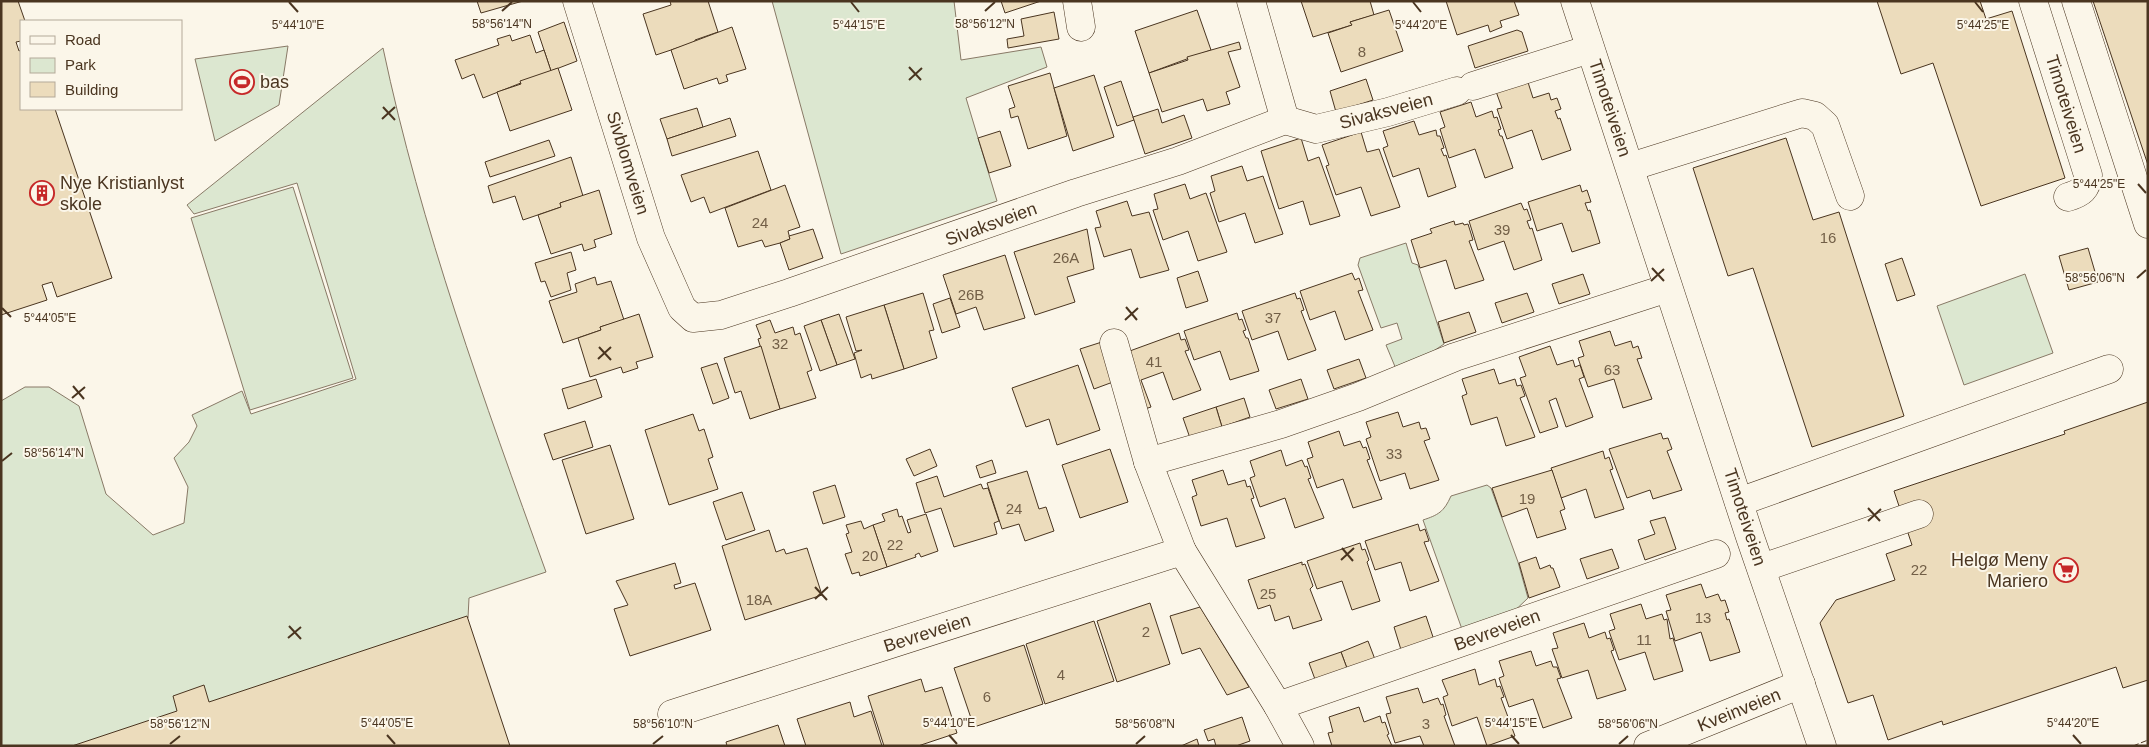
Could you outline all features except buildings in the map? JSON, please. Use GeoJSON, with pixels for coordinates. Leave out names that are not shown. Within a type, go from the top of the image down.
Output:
{"type":"FeatureCollection","features":[{"type":"Feature","properties":{"kind":"street","name":"Sivblomveien"},"geometry":{"type":"LineString","coordinates":[[577,1],[651,238],[682,308],[693,318]]}},
{"type":"Feature","properties":{"kind":"street"},"geometry":{"type":"LineString","coordinates":[[1251,1],[1286,120]]}},
{"type":"Feature","properties":{"kind":"street","name":"Timoteiveien"},"geometry":{"type":"LineString","coordinates":[[1575,1],[1668,288],[1822,746]]}},
{"type":"Feature","properties":{"kind":"street","name":"Timoteiveien"},"geometry":{"type":"LineString","coordinates":[[2033,1],[2088,175],[2086,188],[2080,193],[2068,197]]}},
{"type":"Feature","properties":{"kind":"street"},"geometry":{"type":"LineString","coordinates":[[2076,1],[2148,224]]}},
{"type":"Feature","properties":{"kind":"street","name":"Timoteiveien"},"geometry":{"type":"LineString","coordinates":[[1465,88],[1590,49]]}},
{"type":"Feature","properties":{"kind":"street","name":"Sivaksveien"},"geometry":{"type":"LineString","coordinates":[[693,318],[721,315],[789,293],[1076,193],[1178,161],[1286,120],[1316,129],[1388,112],[1465,88]]}},
{"type":"Feature","properties":{"kind":"street","name":"Timoteiveien"},"geometry":{"type":"LineString","coordinates":[[1630,167],[1802,113],[1815,116],[1825,125],[1850,196]]}},
{"type":"Feature","properties":{"kind":"street"},"geometry":{"type":"LineString","coordinates":[[1148,462],[1281,424],[1358,397],[1455,357],[1668,288]]}},
{"type":"Feature","properties":{"kind":"street"},"geometry":{"type":"LineString","coordinates":[[1114,343],[1148,462],[1182,551],[1278,706],[1300,746]]}},
{"type":"Feature","properties":{"kind":"street"},"geometry":{"type":"LineString","coordinates":[[1739,502],[2109,369]]}},
{"type":"Feature","properties":{"kind":"street"},"geometry":{"type":"LineString","coordinates":[[1762,568],[1919,514]]}},
{"type":"Feature","properties":{"kind":"street","name":"Bevreveien"},"geometry":{"type":"LineString","coordinates":[[672,714],[1182,551]]}},
{"type":"Feature","properties":{"kind":"street","name":"Bevreveien"},"geometry":{"type":"LineString","coordinates":[[1278,706],[1716,554]]}},
{"type":"Feature","properties":{"kind":"street","name":"Kveinveien"},"geometry":{"type":"LineString","coordinates":[[1648,746],[1802,684]]}},
{"type":"Feature","properties":{"kind":"green space"},"geometry":{"type":"Polygon","coordinates":[[[772,1],[954,1],[961,60],[1041,47],[1047,67],[966,98],[997,201],[841,254],[772,1]]]}},
{"type":"Feature","properties":{"kind":"green space","name":"bas"},"geometry":{"type":"Polygon","coordinates":[[[288,46],[279,105],[215,141],[195,59],[288,46]]]}},
{"type":"Feature","properties":{"kind":"green space"},"geometry":{"type":"Polygon","coordinates":[[[383,48],[398,115],[435,248],[477,378],[546,572],[469,598],[468,618],[88,746],[1,746],[1,401],[25,387],[49,387],[79,406],[106,494],[153,535],[184,523],[188,487],[174,458],[189,442],[197,426],[192,415],[242,391],[251,414],[356,379],[297,183],[194,214],[187,205],[383,48]]]}},
{"type":"Feature","properties":{"kind":"green space"},"geometry":{"type":"Polygon","coordinates":[[[293,187],[353,378],[250,410],[191,218],[293,187]]]}},
{"type":"Feature","properties":{"kind":"green space"},"geometry":{"type":"Polygon","coordinates":[[[1406,243],[1412,263],[1418,265],[1444,344],[1419,361],[1396,369],[1386,345],[1402,339],[1397,323],[1381,328],[1358,265],[1360,258],[1406,243]]]}},
{"type":"Feature","properties":{"kind":"green space"},"geometry":{"type":"Polygon","coordinates":[[[2025,274],[2053,353],[1964,385],[1937,306],[2025,274]]]}},
{"type":"Feature","properties":{"kind":"green space"},"geometry":{"type":"Polygon","coordinates":[[[1487,485],[1491,488],[1518,562],[1528,598],[1506,619],[1463,632],[1423,520],[1440,512],[1446,506],[1451,496],[1487,485]]]}},
{"type":"Feature","properties":{"kind":"fence"},"geometry":{"type":"LineString","coordinates":[[2133,746],[2148,740]]}},
{"type":"Feature","properties":{"kind":"place","name":"bas"},"geometry":{"type":"Point","coordinates":[242,82]}},
{"type":"Feature","properties":{"kind":"place","name":"Nye Kristianlyst skole"},"geometry":{"type":"Point","coordinates":[42,193]}},
{"type":"Feature","properties":{"kind":"place","name":"Helgø Meny Mariero"},"geometry":{"type":"Point","coordinates":[2066,570]}}]}
